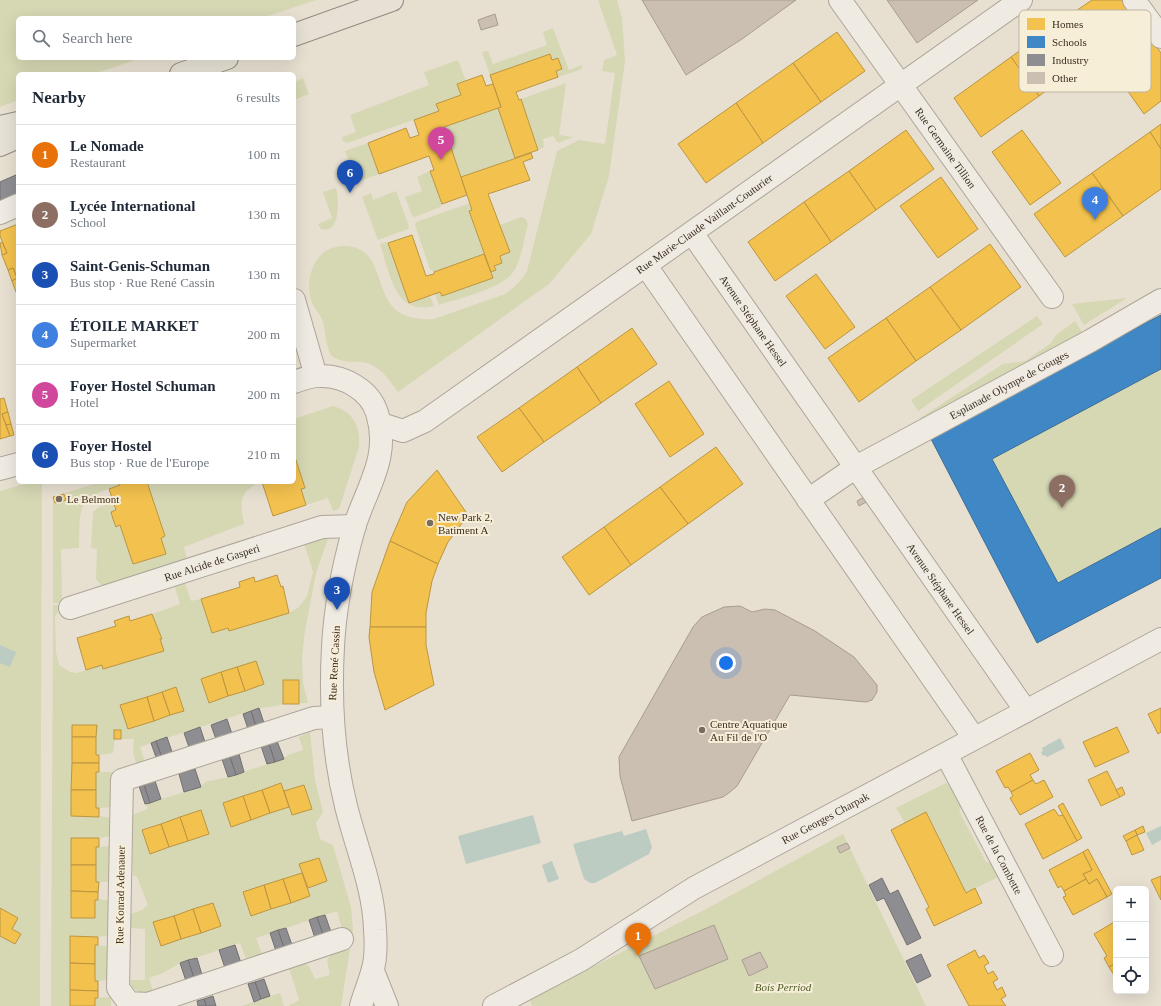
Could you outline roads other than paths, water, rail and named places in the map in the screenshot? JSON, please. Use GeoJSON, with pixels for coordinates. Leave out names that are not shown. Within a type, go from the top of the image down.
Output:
{"type":"FeatureCollection","features":[{"type":"Feature","properties":{"kind":"main road"},"geometry":{"type":"LineString","coordinates":[[296,33],[392,0]]}},
{"type":"Feature","properties":{"kind":"main road"},"geometry":{"type":"LineString","coordinates":[[187,72],[221,60]]}},
{"type":"Feature","properties":{"kind":"main road"},"geometry":{"type":"LineString","coordinates":[[0,127],[16,123]]}},
{"type":"Feature","properties":{"kind":"main road"},"geometry":{"type":"LineString","coordinates":[[0,145],[16,138]]}},
{"type":"Feature","properties":{"kind":"street","name":"Rue Germaine Tillion"},"geometry":{"type":"LineString","coordinates":[[840,0],[1052,297]]}},
{"type":"Feature","properties":{"kind":"street","name":"Rue Marie-Claude Vaillant-Couturier"},"geometry":{"type":"LineString","coordinates":[[381,424],[403,431],[425,421],[1022,0]]}},
{"type":"Feature","properties":{"kind":"street"},"geometry":{"type":"LineString","coordinates":[[1134,0],[1141,10]]}},
{"type":"Feature","properties":{"kind":"street"},"geometry":{"type":"LineString","coordinates":[[1151,23],[1161,37]]}},
{"type":"Feature","properties":{"kind":"street"},"geometry":{"type":"LineString","coordinates":[[0,213],[16,207]]}},
{"type":"Feature","properties":{"kind":"street","name":"Avenue Stéphane Hessel"},"geometry":{"type":"LineString","coordinates":[[692,233],[1026,711]]}},
{"type":"Feature","properties":{"kind":"street"},"geometry":{"type":"LineString","coordinates":[[646,266],[974,738]]}},
{"type":"Feature","properties":{"kind":"street","name":"Esplanade Olympe de Gouges"},"geometry":{"type":"LineString","coordinates":[[856,467],[1090,341],[1161,300]]}},
{"type":"Feature","properties":{"kind":"street"},"geometry":{"type":"LineString","coordinates":[[296,307],[313,366],[304,379]]}},
{"type":"Feature","properties":{"kind":"street","name":"Rue René Cassin"},"geometry":{"type":"LineString","coordinates":[[304,379],[323,376],[345,381],[356,386],[371,401],[381,424],[381,455],[376,473],[355,526],[342,579],[337,610],[331,683],[332,717],[337,763],[345,804],[374,906],[375,932],[373,971],[361,1006]]}},
{"type":"Feature","properties":{"kind":"street"},"geometry":{"type":"LineString","coordinates":[[0,469],[16,465]]}},
{"type":"Feature","properties":{"kind":"street"},"geometry":{"type":"LineString","coordinates":[[808,500],[856,467]]}},
{"type":"Feature","properties":{"kind":"street","name":"Rue Alcide de Gasperi"},"geometry":{"type":"LineString","coordinates":[[70,608],[322,527],[355,526]]}},
{"type":"Feature","properties":{"kind":"street","name":"Rue Georges Charpak"},"geometry":{"type":"LineString","coordinates":[[494,1006],[581,960],[694,888],[1161,639]]}},
{"type":"Feature","properties":{"kind":"street","name":"Rue Konrad Adenauer"},"geometry":{"type":"LineString","coordinates":[[332,717],[314,718],[122,780],[118,988],[129,1003],[148,1004],[342,939]]}},
{"type":"Feature","properties":{"kind":"street","name":"Rue de la Combette"},"geometry":{"type":"LineString","coordinates":[[946,754],[1052,956]]}},
{"type":"Feature","properties":{"kind":"street","name":"Rue René Cassin"},"geometry":{"type":"LineString","coordinates":[[373,971],[387,1006]]}},
{"type":"Feature","properties":{"kind":"place","name":"Foyer Hostel Schuman"},"geometry":{"type":"Point","coordinates":[441,160]}},
{"type":"Feature","properties":{"kind":"place","name":"Foyer Hostel"},"geometry":{"type":"Point","coordinates":[350,193]}},
{"type":"Feature","properties":{"kind":"place","name":"ÉTOILE MARKET"},"geometry":{"type":"Point","coordinates":[1095,220]}},
{"type":"Feature","properties":{"kind":"place","name":"Le Belmont"},"geometry":{"type":"Point","coordinates":[59,499]}},
{"type":"Feature","properties":{"kind":"place","name":"Lycée International"},"geometry":{"type":"Point","coordinates":[1062,508]}},
{"type":"Feature","properties":{"kind":"place","name":"New Park 2, Batiment A"},"geometry":{"type":"Point","coordinates":[430,523]}},
{"type":"Feature","properties":{"kind":"place","name":"Saint-Genis-Schuman"},"geometry":{"type":"Point","coordinates":[337,610]}},
{"type":"Feature","properties":{"kind":"place","name":"Centre Aquatique Au Fil de l'O"},"geometry":{"type":"Point","coordinates":[702,730]}},
{"type":"Feature","properties":{"kind":"place","name":"Le Nomade"},"geometry":{"type":"Point","coordinates":[638,956]}},
{"type":"Feature","properties":{"kind":"park label","name":"Bois Perriod"},"geometry":{"type":"Point","coordinates":[783,987]}}]}
